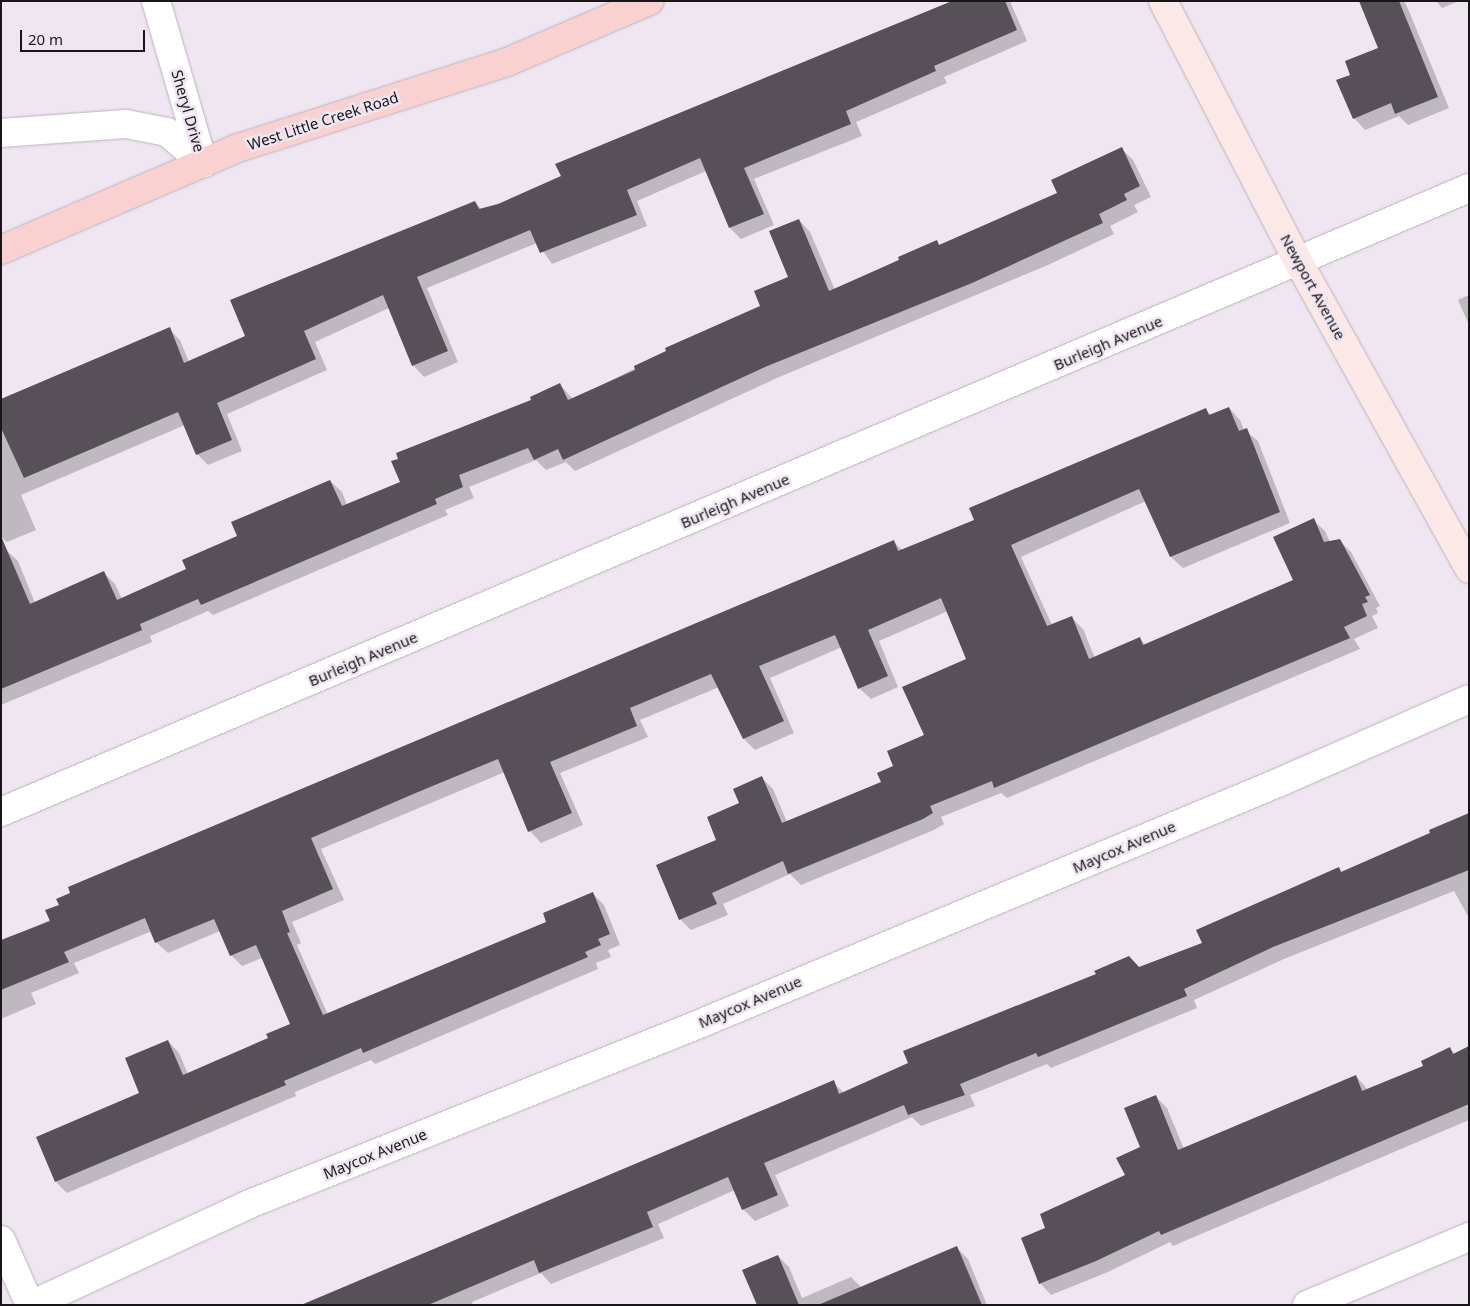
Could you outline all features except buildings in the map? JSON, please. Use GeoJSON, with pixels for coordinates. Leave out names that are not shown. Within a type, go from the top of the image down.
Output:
{"type":"FeatureCollection","features":[{"type":"Feature","properties":{"kind":"main road","name":"West Little Creek Road"},"geometry":{"type":"LineString","coordinates":[[1,250],[238,148],[507,62],[649,1]]}},
{"type":"Feature","properties":{"kind":"street","name":"Sheryl Drive"},"geometry":{"type":"LineString","coordinates":[[156,1],[203,163]]}},
{"type":"Feature","properties":{"kind":"street","name":"Newport Avenue"},"geometry":{"type":"LineString","coordinates":[[1163,1],[1299,262],[1469,569]]}},
{"type":"Feature","properties":{"kind":"street"},"geometry":{"type":"LineString","coordinates":[[1,133],[126,124],[167,132],[203,163]]}},
{"type":"Feature","properties":{"kind":"street","name":"Burleigh Avenue"},"geometry":{"type":"LineString","coordinates":[[1,812],[1299,262],[1469,188]]}},
{"type":"Feature","properties":{"kind":"street","name":"Maycox Avenue"},"geometry":{"type":"LineString","coordinates":[[31,1305],[247,1206],[704,1022],[1271,786],[1469,699]]}},
{"type":"Feature","properties":{"kind":"street"},"geometry":{"type":"LineString","coordinates":[[1307,1305],[1469,1237]]}},
{"type":"Feature","properties":{"kind":"street"},"geometry":{"type":"LineString","coordinates":[[1,1240],[31,1305]]}}]}
